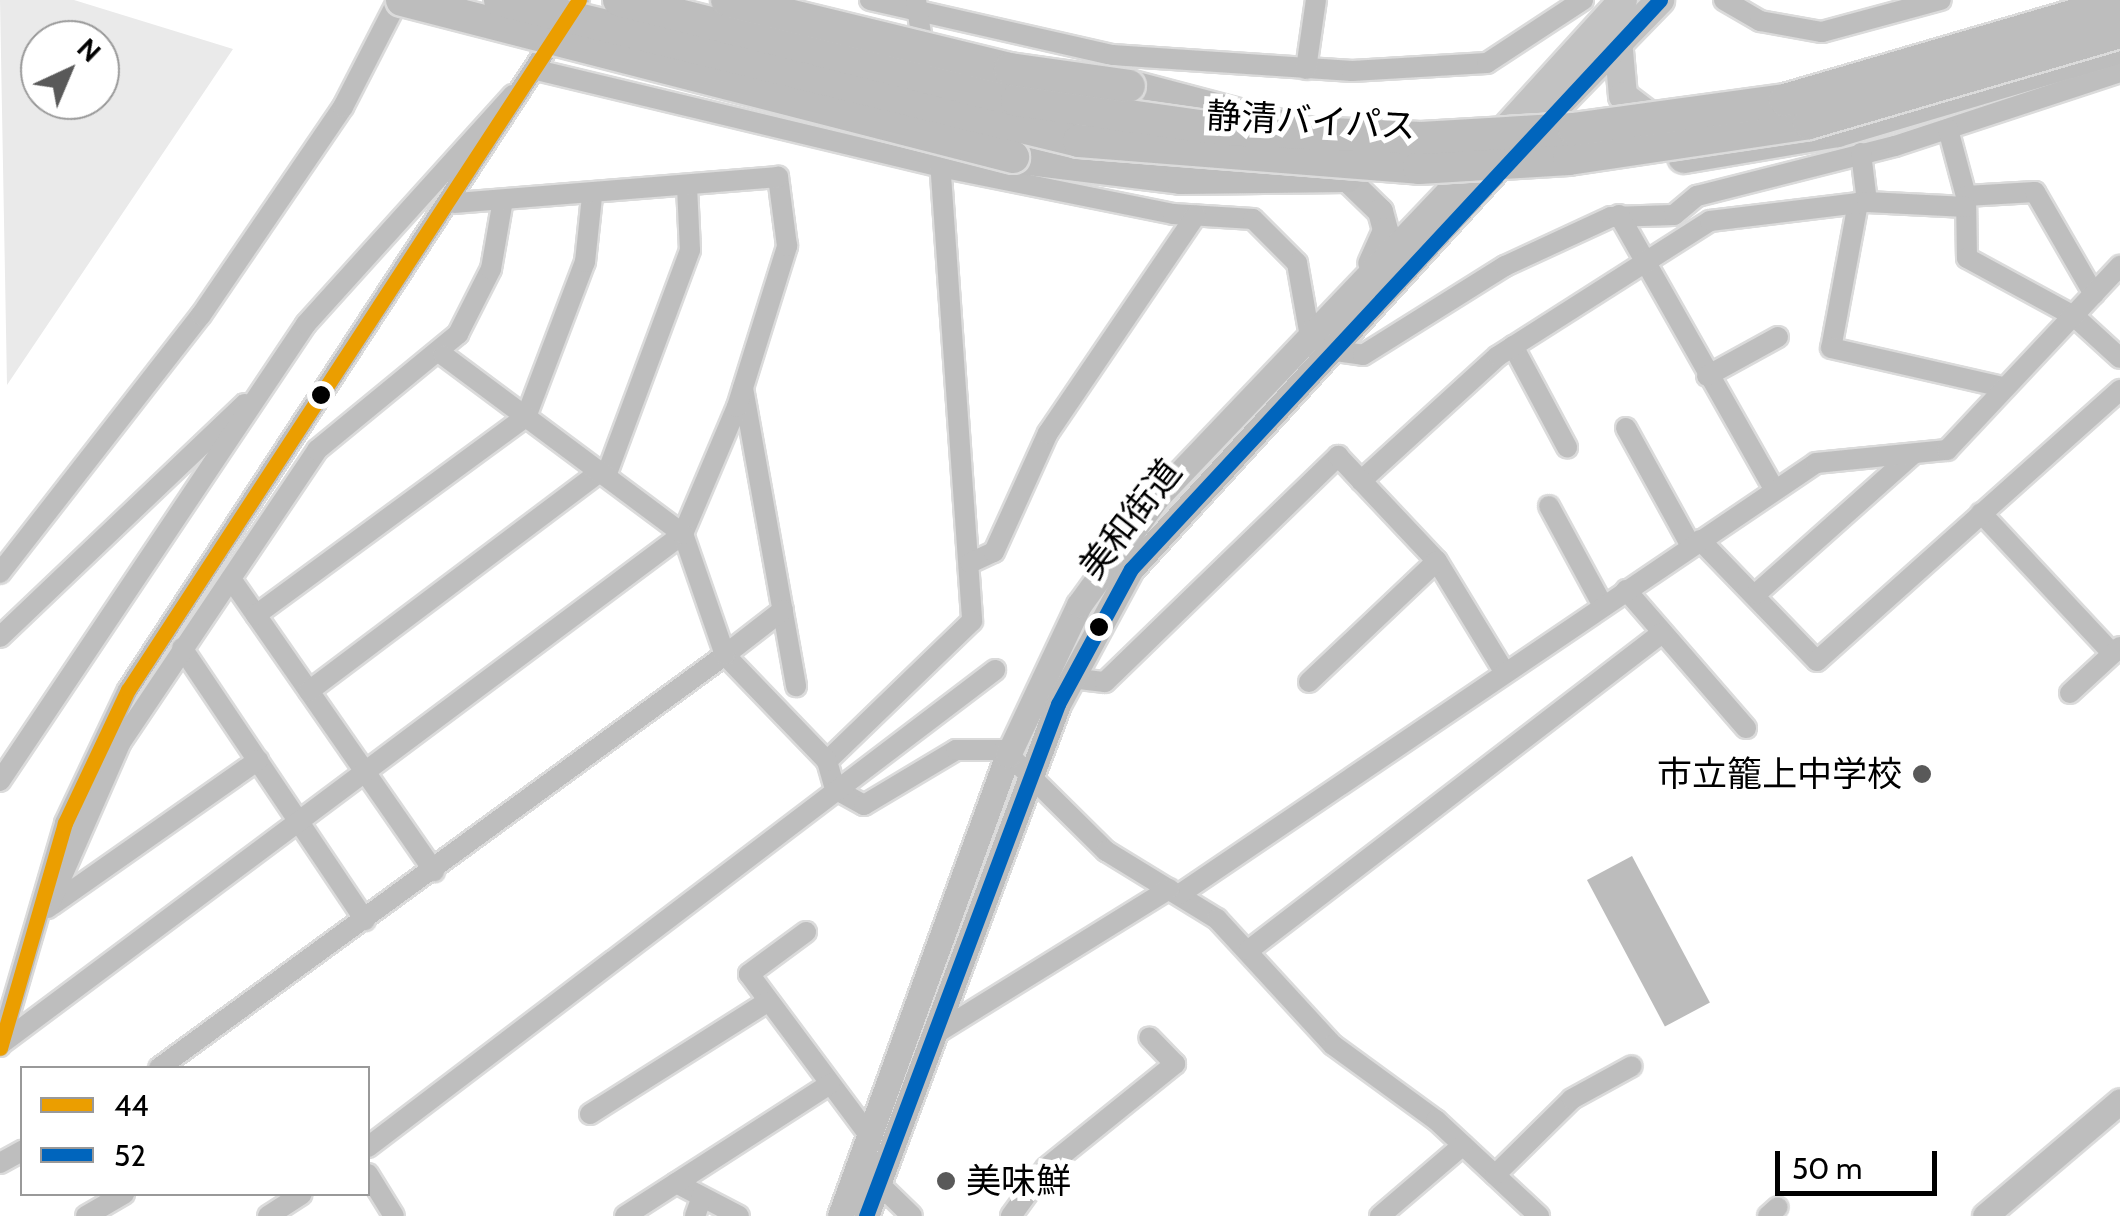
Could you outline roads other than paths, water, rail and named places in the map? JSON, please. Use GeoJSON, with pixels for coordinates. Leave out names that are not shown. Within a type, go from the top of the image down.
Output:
{"type":"FeatureCollection","features":[{"type":"Feature","properties":{"kind":"highway"},"geometry":{"type":"LineString","coordinates":[[400,0],[1013,157],[1181,178],[1344,176],[1490,161],[1857,144],[2120,47]]}},
{"type":"Feature","properties":{"kind":"highway","name":"静清バイパス"},"geometry":{"type":"LineString","coordinates":[[500,0],[1079,140],[1418,168],[1568,159],[1809,123],[2120,32]]}},
{"type":"Feature","properties":{"kind":"highway","name":"静清バイパス"},"geometry":{"type":"LineString","coordinates":[[619,0],[1017,100],[1222,129],[1421,138],[1574,129],[1785,100],[2120,2]]}},
{"type":"Feature","properties":{"kind":"highway"},"geometry":{"type":"LineString","coordinates":[[727,0],[1010,69],[1130,86],[1336,143],[1490,161],[1842,97],[2094,0]]}},
{"type":"Feature","properties":{"kind":"main road","name":"美和街道"},"geometry":{"type":"LineString","coordinates":[[1490,161],[1623,0]]}},
{"type":"Feature","properties":{"kind":"main road","name":"美和街道"},"geometry":{"type":"LineString","coordinates":[[1490,161],[1660,0]]}},
{"type":"Feature","properties":{"kind":"main road"},"geometry":{"type":"LineString","coordinates":[[1618,40],[1624,96],[1666,128]]}},
{"type":"Feature","properties":{"kind":"street"},"geometry":{"type":"LineString","coordinates":[[0,573],[201,314],[343,107],[400,0]]}},
{"type":"Feature","properties":{"kind":"street"},"geometry":{"type":"LineString","coordinates":[[0,1046],[35,919],[86,766],[128,690],[454,203],[579,0]]}},
{"type":"Feature","properties":{"kind":"street"},"geometry":{"type":"LineString","coordinates":[[870,0],[916,6],[1112,55],[1306,69],[1486,63],[1583,0]]}},
{"type":"Feature","properties":{"kind":"street"},"geometry":{"type":"LineString","coordinates":[[1306,69],[1316,0]]}},
{"type":"Feature","properties":{"kind":"street"},"geometry":{"type":"LineString","coordinates":[[1724,0],[1791,31],[1852,29],[1893,7],[1941,0]]}},
{"type":"Feature","properties":{"kind":"street"},"geometry":{"type":"LineString","coordinates":[[827,761],[967,634],[970,563],[945,168],[916,6]]}},
{"type":"Feature","properties":{"kind":"street"},"geometry":{"type":"LineString","coordinates":[[534,73],[945,168],[1272,228],[1297,263],[1309,331],[1330,350],[1363,355],[1388,346],[1505,266],[1619,215],[1674,215],[1697,196],[1857,144],[1948,129],[2120,72]]}},
{"type":"Feature","properties":{"kind":"street"},"geometry":{"type":"LineString","coordinates":[[0,782],[306,324],[534,73]]}},
{"type":"Feature","properties":{"kind":"street"},"geometry":{"type":"LineString","coordinates":[[1948,129],[1966,202],[1967,258],[2074,316],[2120,358]]}},
{"type":"Feature","properties":{"kind":"street"},"geometry":{"type":"LineString","coordinates":[[1857,144],[1862,202],[1831,348],[2003,387]]}},
{"type":"Feature","properties":{"kind":"street","name":"美和街道"},"geometry":{"type":"LineString","coordinates":[[840,1216],[1008,755],[1112,554],[1309,331],[1490,161]]}},
{"type":"Feature","properties":{"kind":"street","name":"美和街道"},"geometry":{"type":"LineString","coordinates":[[866,1216],[1071,678],[1131,569],[1330,350],[1490,161]]}},
{"type":"Feature","properties":{"kind":"street"},"geometry":{"type":"LineString","coordinates":[[1344,176],[1372,196],[1384,230],[1364,276]]}},
{"type":"Feature","properties":{"kind":"street"},"geometry":{"type":"LineString","coordinates":[[0,1046],[683,534],[743,386],[786,246],[778,177],[502,205],[454,203]]}},
{"type":"Feature","properties":{"kind":"street"},"geometry":{"type":"LineString","coordinates":[[308,691],[603,474],[690,250],[687,186]]}},
{"type":"Feature","properties":{"kind":"street"},"geometry":{"type":"LineString","coordinates":[[1361,480],[1513,346],[1648,268],[1710,222],[1862,202],[1966,202],[2034,192],[2094,294]]}},
{"type":"Feature","properties":{"kind":"street"},"geometry":{"type":"LineString","coordinates":[[256,615],[526,417],[585,262],[592,196]]}},
{"type":"Feature","properties":{"kind":"street"},"geometry":{"type":"LineString","coordinates":[[52,905],[112,758],[317,450],[443,355],[483,292],[502,205]]}},
{"type":"Feature","properties":{"kind":"street"},"geometry":{"type":"LineString","coordinates":[[970,563],[994,552],[1048,433],[1196,215]]}},
{"type":"Feature","properties":{"kind":"street"},"geometry":{"type":"LineString","coordinates":[[1619,215],[1774,489]]}},
{"type":"Feature","properties":{"kind":"street"},"geometry":{"type":"LineString","coordinates":[[932,1036],[1174,892],[1774,489],[1832,458],[1912,456],[1947,450],[2120,266]]}},
{"type":"Feature","properties":{"kind":"street"},"geometry":{"type":"LineString","coordinates":[[1707,376],[1778,337]]}},
{"type":"Feature","properties":{"kind":"street"},"geometry":{"type":"LineString","coordinates":[[1513,346],[1568,448]]}},
{"type":"Feature","properties":{"kind":"street"},"geometry":{"type":"LineString","coordinates":[[443,355],[683,534],[725,654],[827,761],[835,789],[864,804],[970,745],[1008,755],[1034,774],[1106,851],[1174,892],[1249,950],[1333,1044],[1463,1146],[1539,1216]]}},
{"type":"Feature","properties":{"kind":"street"},"geometry":{"type":"LineString","coordinates":[[743,386],[796,686]]}},
{"type":"Feature","properties":{"kind":"street"},"geometry":{"type":"LineString","coordinates":[[1626,428],[1696,543],[1756,594],[1816,661],[2120,390]]}},
{"type":"Feature","properties":{"kind":"street"},"geometry":{"type":"LineString","coordinates":[[0,637],[207,432],[258,394]]}},
{"type":"Feature","properties":{"kind":"street"},"geometry":{"type":"LineString","coordinates":[[1071,678],[1105,682],[1338,456],[1437,561],[1505,673]]}},
{"type":"Feature","properties":{"kind":"street"},"geometry":{"type":"LineString","coordinates":[[1756,594],[1912,456]]}},
{"type":"Feature","properties":{"kind":"street"},"geometry":{"type":"LineString","coordinates":[[1549,506],[1603,606]]}},
{"type":"Feature","properties":{"kind":"street"},"geometry":{"type":"LineString","coordinates":[[1981,514],[2116,650],[2070,692]]}},
{"type":"Feature","properties":{"kind":"street"},"geometry":{"type":"LineString","coordinates":[[1309,682],[1437,561]]}},
{"type":"Feature","properties":{"kind":"street"},"geometry":{"type":"LineString","coordinates":[[231,579],[434,872]]}},
{"type":"Feature","properties":{"kind":"street"},"geometry":{"type":"LineString","coordinates":[[1626,590],[1746,728]]}},
{"type":"Feature","properties":{"kind":"street"},"geometry":{"type":"LineString","coordinates":[[162,1066],[434,872],[783,610]]}},
{"type":"Feature","properties":{"kind":"street"},"geometry":{"type":"LineString","coordinates":[[1249,950],[1662,633]]}},
{"type":"Feature","properties":{"kind":"street"},"geometry":{"type":"LineString","coordinates":[[182,648],[365,920]]}},
{"type":"Feature","properties":{"kind":"street"},"geometry":{"type":"LineString","coordinates":[[370,1145],[996,670]]}},
{"type":"Feature","properties":{"kind":"street"},"geometry":{"type":"LineString","coordinates":[[35,919],[258,760]]}},
{"type":"Feature","properties":{"kind":"street"},"geometry":{"type":"LineString","coordinates":[[806,932],[748,974],[869,1135]]}},
{"type":"Feature","properties":{"kind":"street"},"geometry":{"type":"LineString","coordinates":[[590,1114],[767,1002]]}},
{"type":"Feature","properties":{"kind":"street"},"geometry":{"type":"LineString","coordinates":[[1010,1216],[1046,1168],[1175,1064],[1150,1037]]}},
{"type":"Feature","properties":{"kind":"street"},"geometry":{"type":"LineString","coordinates":[[1496,1175],[1572,1099],[1632,1066]]}},
{"type":"Feature","properties":{"kind":"street"},"geometry":{"type":"LineString","coordinates":[[625,1216],[830,1084]]}},
{"type":"Feature","properties":{"kind":"street"},"geometry":{"type":"LineString","coordinates":[[1985,1216],[2120,1101]]}},
{"type":"Feature","properties":{"kind":"street"},"geometry":{"type":"LineString","coordinates":[[1380,1216],[1463,1146]]}},
{"type":"Feature","properties":{"kind":"street"},"geometry":{"type":"LineString","coordinates":[[370,1177],[394,1216]]}},
{"type":"Feature","properties":{"kind":"street"},"geometry":{"type":"LineString","coordinates":[[676,1183],[698,1206],[739,1216]]}},
{"type":"Feature","properties":{"kind":"street"},"geometry":{"type":"LineString","coordinates":[[878,1183],[912,1216]]}},
{"type":"Feature","properties":{"kind":"street"},"geometry":{"type":"LineString","coordinates":[[86,1216],[121,1196]]}},
{"type":"Feature","properties":{"kind":"street"},"geometry":{"type":"LineString","coordinates":[[268,1216],[299,1196]]}},
{"type":"Feature","properties":{"kind":"place","name":"市立籠上中学校"},"geometry":{"type":"Point","coordinates":[1922,774]}},
{"type":"Feature","properties":{"kind":"place","name":"美味鮮"},"geometry":{"type":"Point","coordinates":[946,1181]}}]}
